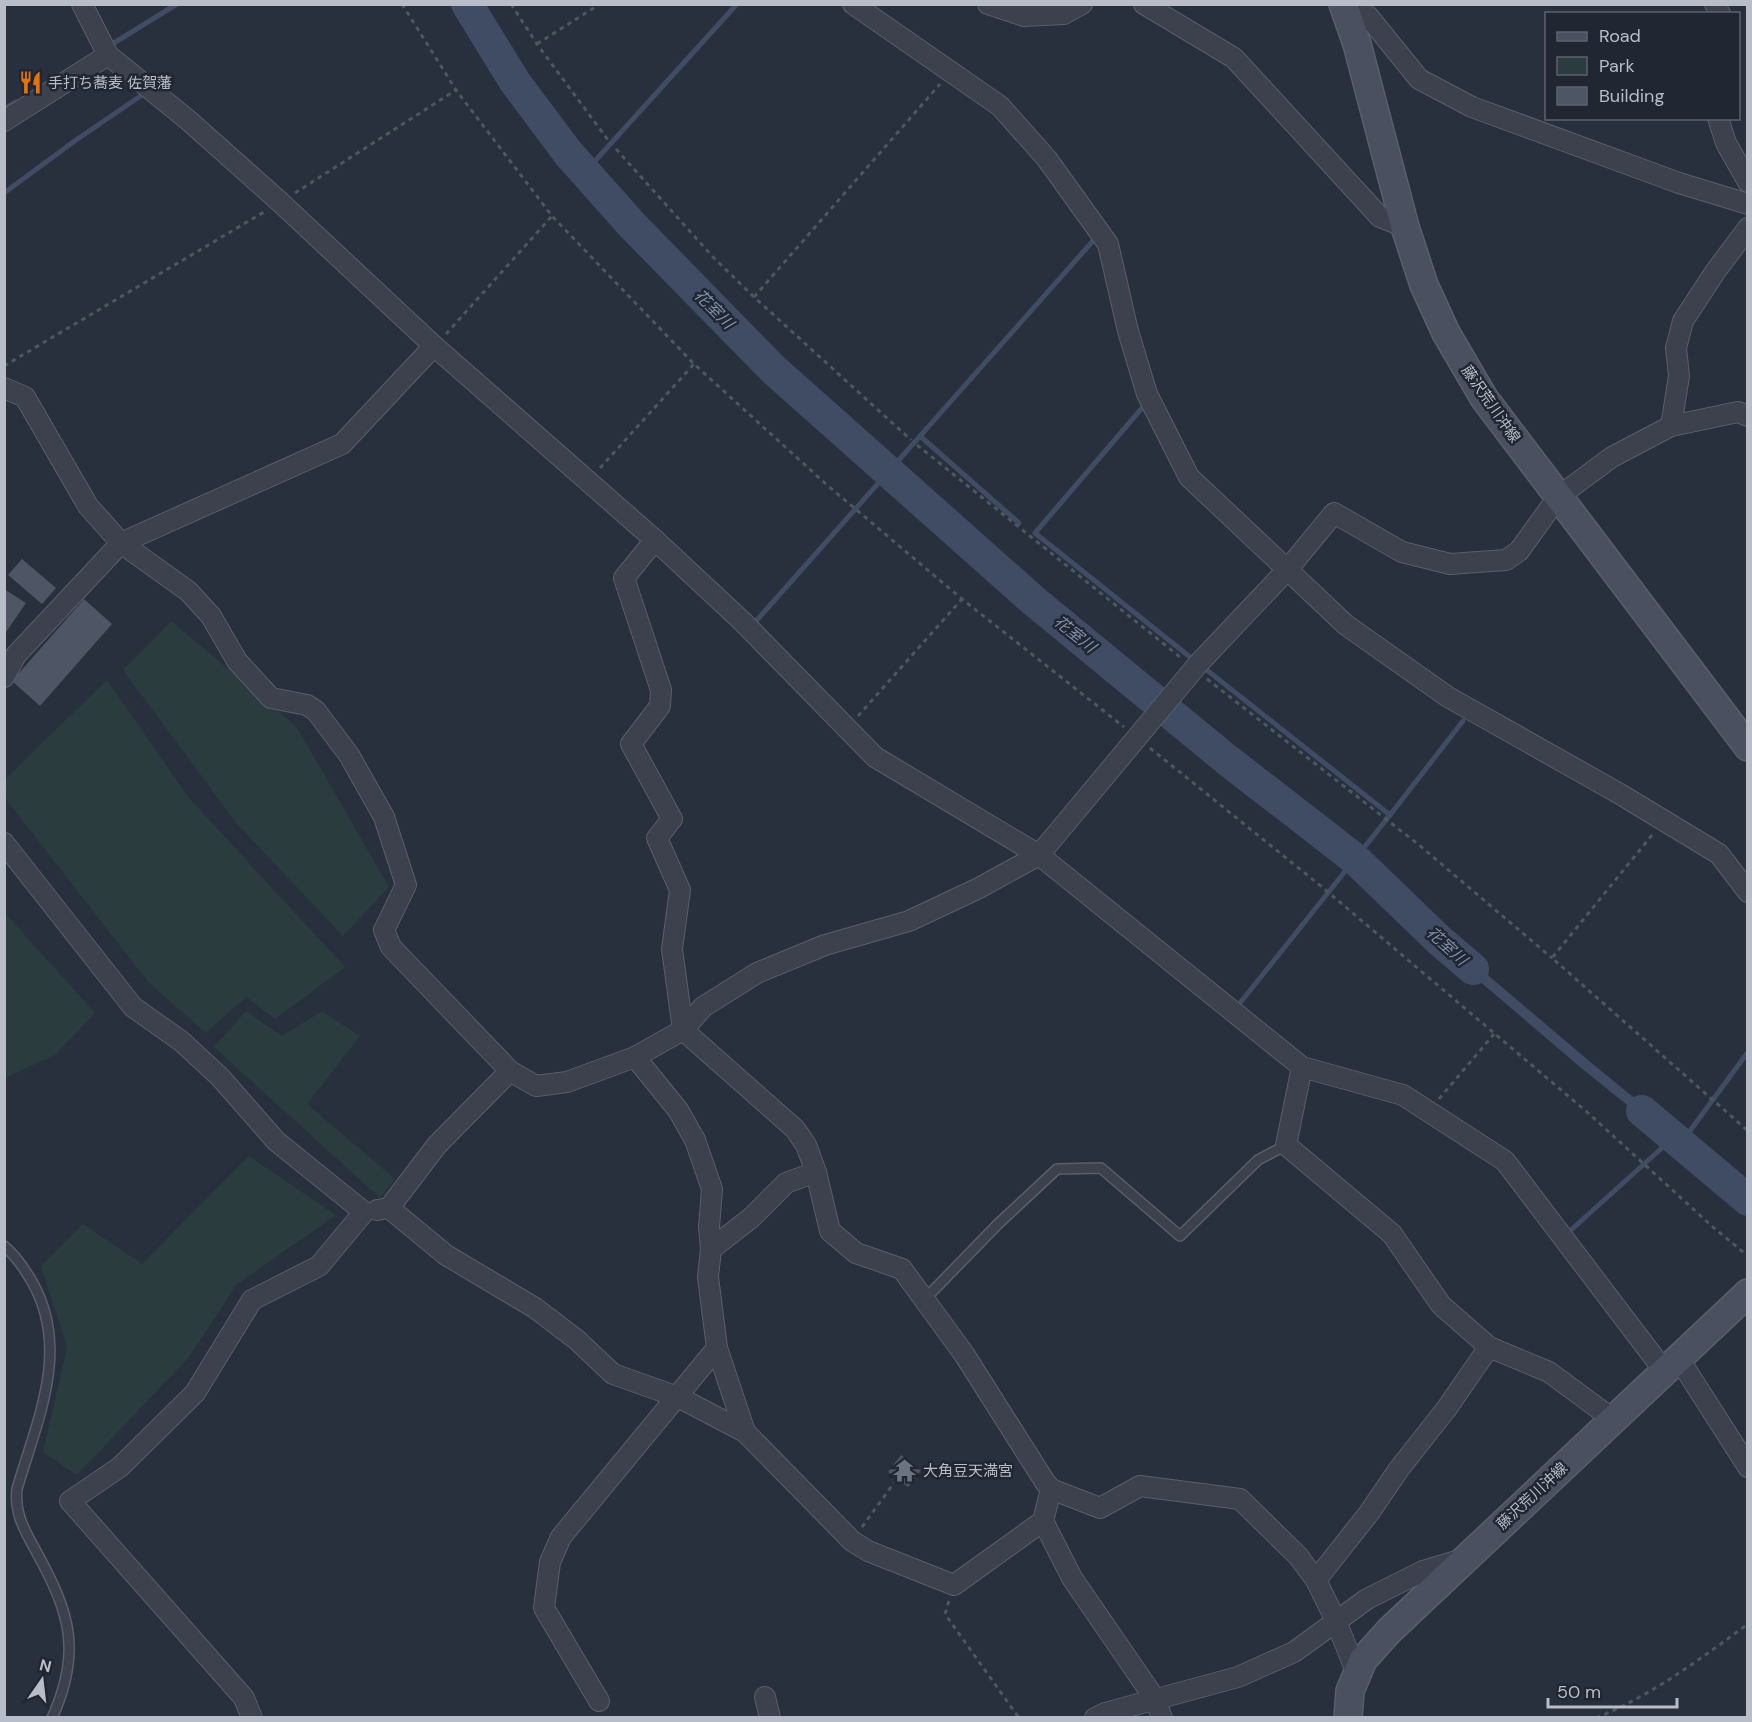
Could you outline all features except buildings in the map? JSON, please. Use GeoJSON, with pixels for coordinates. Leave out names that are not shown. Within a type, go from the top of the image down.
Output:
{"type":"FeatureCollection","features":[{"type":"Feature","properties":{"kind":"main road","name":"藤沢荒川沖線"},"geometry":{"type":"LineString","coordinates":[[1345,4],[1405,227],[1424,285],[1462,363],[1484,398],[1748,747]]}},
{"type":"Feature","properties":{"kind":"main road","name":"藤沢荒川沖線"},"geometry":{"type":"LineString","coordinates":[[1348,1718],[1350,1691],[1363,1660],[1389,1631],[1748,1293]]}},
{"type":"Feature","properties":{"kind":"street"},"geometry":{"type":"LineString","coordinates":[[82,4],[105,50],[188,120],[435,346],[655,540],[743,622],[875,758],[1039,855],[1302,1067],[1403,1095],[1505,1161],[1672,1366],[1748,1467]]}},
{"type":"Feature","properties":{"kind":"street"},"geometry":{"type":"LineString","coordinates":[[854,4],[880,11],[951,72],[1000,106],[1047,159],[1108,244],[1128,331],[1147,394],[1189,477],[1346,624],[1448,697],[1664,820],[1719,854],[1748,892]]}},
{"type":"Feature","properties":{"kind":"street"},"geometry":{"type":"LineString","coordinates":[[988,4],[1024,16],[1064,14],[1082,4]]}},
{"type":"Feature","properties":{"kind":"street"},"geometry":{"type":"LineString","coordinates":[[1144,4],[1234,58],[1380,217],[1405,227]]}},
{"type":"Feature","properties":{"kind":"street"},"geometry":{"type":"LineString","coordinates":[[1345,4],[1368,16],[1419,79],[1472,107],[1679,183],[1748,204]]}},
{"type":"Feature","properties":{"kind":"street"},"geometry":{"type":"LineString","coordinates":[[4,121],[105,50]]}},
{"type":"Feature","properties":{"kind":"street"},"geometry":{"type":"LineString","coordinates":[[1719,120],[1726,143],[1748,182]]}},
{"type":"Feature","properties":{"kind":"street"},"geometry":{"type":"LineString","coordinates":[[1671,426],[1679,376],[1676,348],[1683,321],[1715,272],[1748,228]]}},
{"type":"Feature","properties":{"kind":"street"},"geometry":{"type":"LineString","coordinates":[[4,677],[16,655],[121,543],[342,444],[435,346]]}},
{"type":"Feature","properties":{"kind":"street"},"geometry":{"type":"LineString","coordinates":[[4,388],[25,397],[88,507],[121,543],[188,591],[211,616],[237,661],[271,698],[307,705],[316,711],[350,754],[384,818],[406,885],[384,930],[391,947],[510,1071],[536,1086],[567,1082],[635,1057],[683,1030],[703,1007],[757,973],[825,945],[909,921],[979,888],[1039,855],[1199,663],[1287,570],[1334,513],[1402,552],[1450,564],[1506,560],[1519,551],[1558,497],[1612,457],[1671,426],[1738,412],[1748,416]]}},
{"type":"Feature","properties":{"kind":"street"},"geometry":{"type":"LineString","coordinates":[[655,540],[624,578],[661,690],[660,706],[631,744],[672,819],[657,838],[680,890],[672,949],[683,1030],[795,1129],[806,1145],[816,1172],[830,1232],[856,1252],[902,1269],[964,1354],[1051,1489],[1100,1508],[1140,1486],[1240,1499],[1298,1556],[1316,1580],[1336,1621],[1357,1674]]}},
{"type":"Feature","properties":{"kind":"street"},"geometry":{"type":"LineString","coordinates":[[4,843],[133,1007],[181,1041],[220,1077],[276,1141],[364,1212]]}},
{"type":"Feature","properties":{"kind":"street"},"geometry":{"type":"LineString","coordinates":[[635,1057],[678,1110],[695,1140],[712,1189],[708,1277],[717,1348],[745,1432]]}},
{"type":"Feature","properties":{"kind":"street"},"geometry":{"type":"LineString","coordinates":[[1302,1067],[1286,1145],[1392,1233],[1442,1305],[1489,1347],[1549,1372],[1614,1420]]}},
{"type":"Feature","properties":{"kind":"street"},"geometry":{"type":"LineString","coordinates":[[252,1718],[244,1698],[70,1501],[120,1467],[195,1393],[252,1300],[319,1266],[364,1212],[389,1208],[437,1145],[510,1071]]}},
{"type":"Feature","properties":{"kind":"street"},"geometry":{"type":"LineString","coordinates":[[711,1250],[751,1218],[786,1183],[816,1172]]}},
{"type":"Feature","properties":{"kind":"street"},"geometry":{"type":"LineString","coordinates":[[389,1208],[446,1255],[535,1308],[577,1340],[613,1374],[678,1397],[745,1432],[852,1541],[868,1551],[954,1585],[1042,1521],[1051,1489]]}},
{"type":"Feature","properties":{"kind":"street"},"geometry":{"type":"LineString","coordinates":[[1316,1580],[1447,1408],[1489,1347]]}},
{"type":"Feature","properties":{"kind":"street"},"geometry":{"type":"LineString","coordinates":[[599,1701],[544,1608],[550,1562],[561,1537],[717,1348]]}},
{"type":"Feature","properties":{"kind":"street"},"geometry":{"type":"LineString","coordinates":[[1042,1521],[1072,1578],[1158,1708]]}},
{"type":"Feature","properties":{"kind":"street"},"geometry":{"type":"LineString","coordinates":[[1095,1718],[1105,1713],[1158,1708],[1238,1677],[1294,1652],[1367,1599],[1423,1571],[1463,1559]]}},
{"type":"Feature","properties":{"kind":"street"},"geometry":{"type":"LineString","coordinates":[[765,1698],[770,1718]]}},
{"type":"Feature","properties":{"kind":"lane"},"geometry":{"type":"LineString","coordinates":[[925,1299],[998,1224],[1057,1169],[1101,1168],[1180,1236],[1258,1160],[1286,1145]]}},
{"type":"Feature","properties":{"kind":"lane"},"geometry":{"type":"LineString","coordinates":[[4,1246],[21,1264],[36,1288],[45,1311],[50,1335],[48,1388],[17,1489],[15,1504],[20,1522],[60,1597],[67,1622],[69,1645],[67,1671],[61,1698],[52,1718]]}},
{"type":"Feature","properties":{"kind":"path"},"geometry":{"type":"LineString","coordinates":[[402,4],[456,90],[552,216],[694,364],[849,504],[962,599],[1138,737],[1335,897],[1638,1158],[1713,1228],[1748,1256]]}},
{"type":"Feature","properties":{"kind":"path"},"geometry":{"type":"LineString","coordinates":[[511,4],[537,44],[608,140]]}},
{"type":"Feature","properties":{"kind":"path"},"geometry":{"type":"LineString","coordinates":[[537,44],[600,4]]}},
{"type":"Feature","properties":{"kind":"path"},"geometry":{"type":"LineString","coordinates":[[754,297],[951,72]]}},
{"type":"Feature","properties":{"kind":"path"},"geometry":{"type":"LineString","coordinates":[[4,366],[280,202],[456,90]]}},
{"type":"Feature","properties":{"kind":"path"},"geometry":{"type":"LineString","coordinates":[[616,150],[713,257],[911,440]]}},
{"type":"Feature","properties":{"kind":"path"},"geometry":{"type":"LineString","coordinates":[[435,346],[552,216]]}},
{"type":"Feature","properties":{"kind":"path"},"geometry":{"type":"LineString","coordinates":[[588,481],[694,364]]}},
{"type":"Feature","properties":{"kind":"path"},"geometry":{"type":"LineString","coordinates":[[917,445],[1180,657],[1199,663],[1204,677],[1419,845],[1552,958],[1748,1131]]}},
{"type":"Feature","properties":{"kind":"path"},"geometry":{"type":"LineString","coordinates":[[847,729],[962,599]]}},
{"type":"Feature","properties":{"kind":"path"},"geometry":{"type":"LineString","coordinates":[[1552,958],[1664,820]]}},
{"type":"Feature","properties":{"kind":"path"},"geometry":{"type":"LineString","coordinates":[[1428,1112],[1494,1034]]}},
{"type":"Feature","properties":{"kind":"path"},"geometry":{"type":"LineString","coordinates":[[852,1541],[894,1483]]}},
{"type":"Feature","properties":{"kind":"path"},"geometry":{"type":"LineString","coordinates":[[954,1585],[945,1614],[1019,1718]]}},
{"type":"Feature","properties":{"kind":"path"},"geometry":{"type":"LineString","coordinates":[[1596,1718],[1626,1704],[1701,1658],[1748,1624]]}},
{"type":"Feature","properties":{"kind":"green space"},"geometry":{"type":"Polygon","coordinates":[[[171,621],[296,726],[389,887],[343,936],[237,824],[123,670],[171,621]]]}},
{"type":"Feature","properties":{"kind":"green space"},"geometry":{"type":"Polygon","coordinates":[[[107,680],[189,798],[345,967],[275,1019],[246,997],[206,1033],[149,983],[5,798],[5,779],[107,680]]]}},
{"type":"Feature","properties":{"kind":"green space"},"geometry":{"type":"Polygon","coordinates":[[[5,913],[95,1013],[55,1055],[5,1078],[5,913]]]}},
{"type":"Feature","properties":{"kind":"green space"},"geometry":{"type":"Polygon","coordinates":[[[246,1011],[282,1036],[322,1011],[360,1036],[307,1104],[395,1179],[380,1198],[214,1047],[246,1011]]]}},
{"type":"Feature","properties":{"kind":"green space"},"geometry":{"type":"Polygon","coordinates":[[[249,1156],[336,1215],[236,1285],[190,1356],[77,1475],[43,1452],[67,1347],[41,1266],[83,1224],[142,1264],[249,1156]]]}},
{"type":"Feature","properties":{"kind":"water"},"geometry":{"type":"Polygon","coordinates":[[[1443,937],[1677,1133],[1673,1142],[1580,1067],[1436,944],[1443,937]]]}},
{"type":"Feature","properties":{"kind":"water"},"geometry":{"type":"Polygon","coordinates":[[[1681,1138],[1747,1194],[1747,1207],[1678,1147],[1681,1138]]]}},
{"type":"Feature","properties":{"kind":"waterway"},"geometry":{"type":"LineString","coordinates":[[109,46],[177,4]]}},
{"type":"Feature","properties":{"kind":"waterway","name":"花室川"},"geometry":{"type":"LineString","coordinates":[[467,4],[515,82],[568,153],[632,225],[774,370],[1034,601],[1226,759],[1355,859],[1439,940],[1473,969]]}},
{"type":"Feature","properties":{"kind":"waterway"},"geometry":{"type":"LineString","coordinates":[[585,172],[737,4]]}},
{"type":"Feature","properties":{"kind":"waterway"},"geometry":{"type":"LineString","coordinates":[[4,193],[142,95]]}},
{"type":"Feature","properties":{"kind":"waterway"},"geometry":{"type":"LineString","coordinates":[[4,109],[16,102]]}},
{"type":"Feature","properties":{"kind":"waterway"},"geometry":{"type":"LineString","coordinates":[[757,620],[1092,242]]}},
{"type":"Feature","properties":{"kind":"waterway"},"geometry":{"type":"LineString","coordinates":[[1142,408],[1035,533],[1195,661]]}},
{"type":"Feature","properties":{"kind":"waterway"},"geometry":{"type":"LineString","coordinates":[[920,436],[1019,523]]}},
{"type":"Feature","properties":{"kind":"waterway"},"geometry":{"type":"LineString","coordinates":[[1203,667],[1390,815],[1240,1003]]}},
{"type":"Feature","properties":{"kind":"waterway"},"geometry":{"type":"LineString","coordinates":[[1390,815],[1463,721]]}},
{"type":"Feature","properties":{"kind":"waterway"},"geometry":{"type":"LineString","coordinates":[[1681,1143],[1748,1052]]}},
{"type":"Feature","properties":{"kind":"waterway","name":"花室川"},"geometry":{"type":"LineString","coordinates":[[1642,1111],[1748,1200]]}},
{"type":"Feature","properties":{"kind":"waterway"},"geometry":{"type":"LineString","coordinates":[[1571,1230],[1674,1137]]}},
{"type":"Feature","properties":{"kind":"place","name":"手打ち蕎麦 佐賀藩"},"geometry":{"type":"Point","coordinates":[30,83]}},
{"type":"Feature","properties":{"kind":"place","name":"大角豆天満宮"},"geometry":{"type":"Point","coordinates":[905,1471]}}]}
